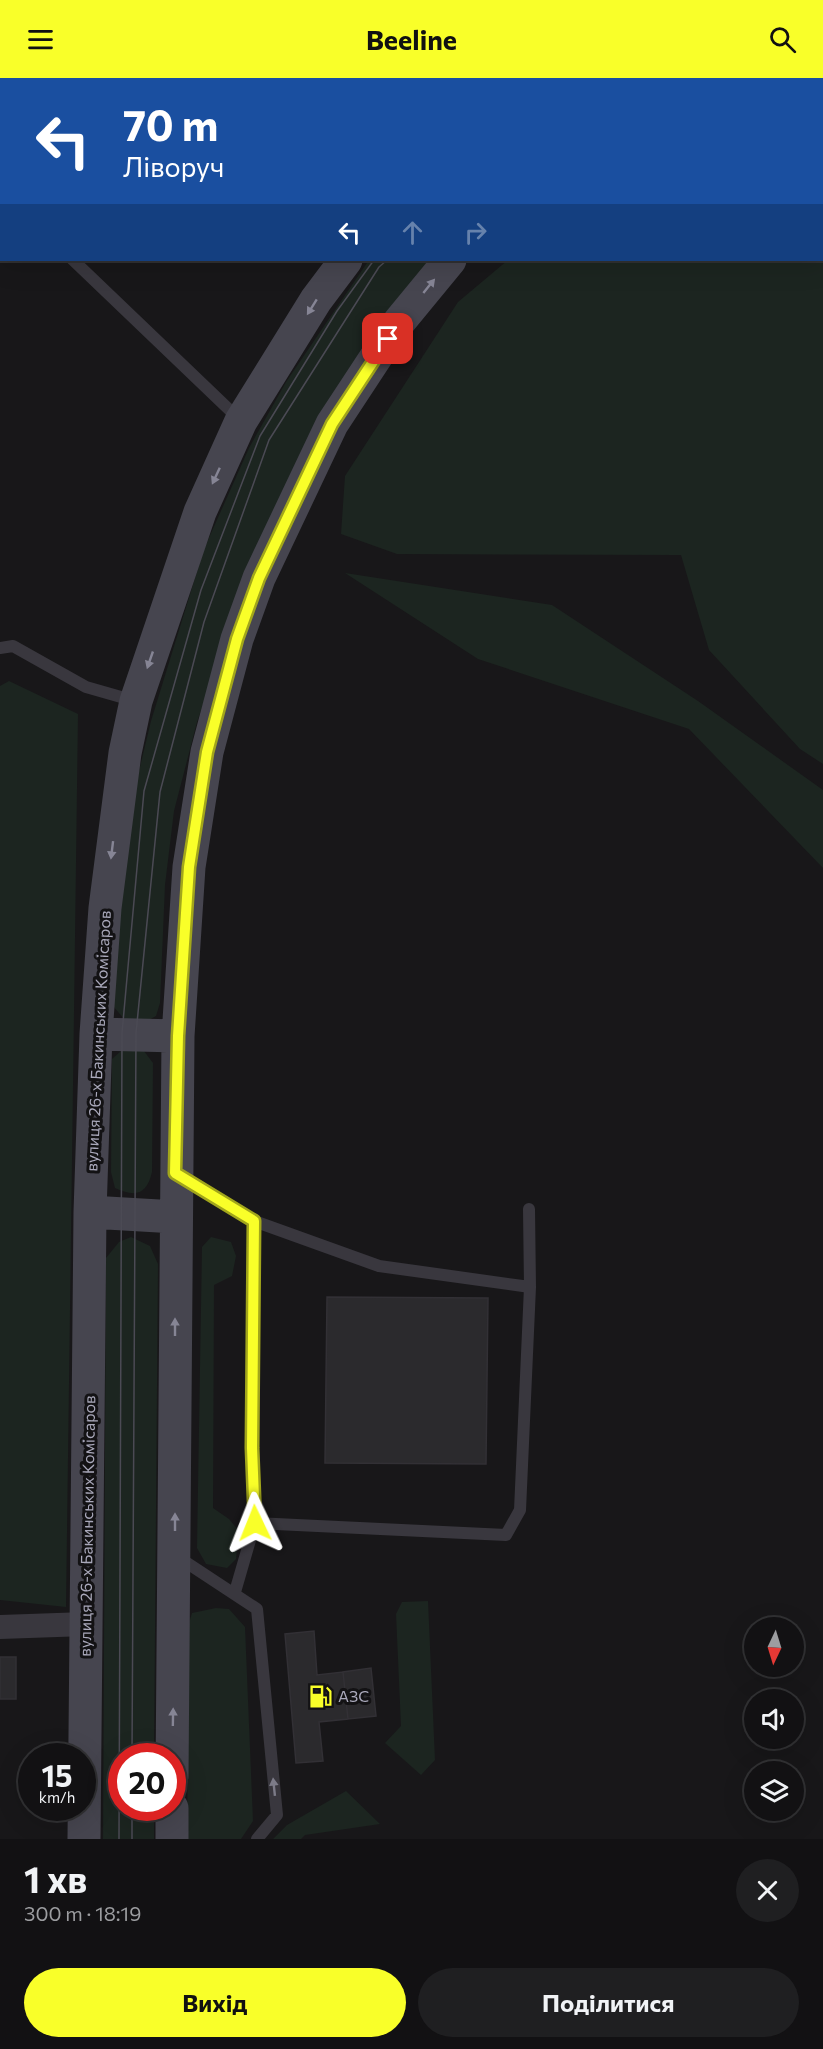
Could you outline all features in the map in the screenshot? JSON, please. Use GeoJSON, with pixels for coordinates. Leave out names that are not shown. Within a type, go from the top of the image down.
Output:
{"type":"FeatureCollection","features":[{"type":"Feature","properties":{"kind":"street","name":"вулиця 26-х Бакинських Комісаров"},"geometry":{"type":"LineString","coordinates":[[84,1839],[90,1212],[96,1034],[105,908],[125,753],[136,701],[200,512],[242,421],[316,300],[345,261]]}},
{"type":"Feature","properties":{"kind":"street"},"geometry":{"type":"LineString","coordinates":[[172,1743],[175,1173],[178,1036],[189,867],[207,752],[237,639],[259,578],[332,424],[399,322],[449,261]]}},
{"type":"Feature","properties":{"kind":"street"},"geometry":{"type":"LineString","coordinates":[[96,1034],[178,1036]]}},
{"type":"Feature","properties":{"kind":"street"},"geometry":{"type":"LineString","coordinates":[[90,1212],[176,1217]]}},
{"type":"Feature","properties":{"kind":"street"},"geometry":{"type":"LineString","coordinates":[[0,1627],[86,1624]]}},
{"type":"Feature","properties":{"kind":"street"},"geometry":{"type":"LineString","coordinates":[[172,1821],[172,1839]]}},
{"type":"Feature","properties":{"kind":"lane"},"geometry":{"type":"LineString","coordinates":[[74,261],[242,421]]}},
{"type":"Feature","properties":{"kind":"lane"},"geometry":{"type":"LineString","coordinates":[[0,648],[13,646],[86,687],[136,701]]}},
{"type":"Feature","properties":{"kind":"lane"},"geometry":{"type":"LineString","coordinates":[[175,1173],[254,1221],[379,1266],[530,1287]]}},
{"type":"Feature","properties":{"kind":"lane"},"geometry":{"type":"LineString","coordinates":[[255,1523],[506,1535],[520,1510],[530,1287],[529,1209]]}},
{"type":"Feature","properties":{"kind":"lane"},"geometry":{"type":"LineString","coordinates":[[235,1593],[255,1523],[252,1448],[254,1221]]}},
{"type":"Feature","properties":{"kind":"lane"},"geometry":{"type":"LineString","coordinates":[[175,1555],[256,1609],[277,1815],[258,1839]]}},
{"type":"Feature","properties":{"kind":"shaded area"},"geometry":{"type":"Polygon","coordinates":[[[368,261],[431,261],[250,566],[197,722],[174,811],[165,885],[160,1003],[156,1016],[145,1022],[126,1021],[112,1005],[112,968],[134,792],[151,721],[204,549],[249,448],[286,382],[368,261]]]}},
{"type":"Feature","properties":{"kind":"shaded area"},"geometry":{"type":"Polygon","coordinates":[[[507,261],[823,261],[823,764],[800,749],[709,650],[681,555],[397,554],[341,534],[345,476],[458,302],[507,261]]]}},
{"type":"Feature","properties":{"kind":"shaded area"},"geometry":{"type":"Polygon","coordinates":[[[345,573],[552,605],[698,701],[823,790],[823,868],[689,729],[478,659],[345,573]]]}},
{"type":"Feature","properties":{"kind":"shaded area"},"geometry":{"type":"Polygon","coordinates":[[[9,681],[78,714],[66,1607],[0,1600],[0,686],[9,681]]]}},
{"type":"Feature","properties":{"kind":"shaded area"},"geometry":{"type":"Polygon","coordinates":[[[121,1051],[144,1051],[153,1063],[152,1172],[144,1189],[135,1193],[115,1188],[111,1172],[112,1059],[121,1051]]]}},
{"type":"Feature","properties":{"kind":"shaded area"},"geometry":{"type":"Polygon","coordinates":[[[131,1237],[150,1246],[158,1264],[154,1743],[108,1743],[108,1821],[154,1821],[154,1839],[103,1839],[106,1258],[119,1242],[131,1237]]]}},
{"type":"Feature","properties":{"kind":"shaded area"},"geometry":{"type":"Polygon","coordinates":[[[211,1237],[231,1242],[236,1256],[232,1276],[214,1285],[213,1508],[229,1519],[239,1531],[236,1559],[227,1568],[206,1564],[197,1548],[202,1247],[211,1237]]]}},
{"type":"Feature","properties":{"kind":"shaded area"},"geometry":{"type":"Polygon","coordinates":[[[428,1601],[435,1760],[421,1775],[385,1743],[401,1726],[396,1614],[402,1602],[428,1601]]]}},
{"type":"Feature","properties":{"kind":"shaded area"},"geometry":{"type":"Polygon","coordinates":[[[216,1608],[229,1609],[245,1627],[253,1821],[241,1839],[187,1839],[189,1623],[192,1613],[216,1608]]]}},
{"type":"Feature","properties":{"kind":"shaded area"},"geometry":{"type":"Polygon","coordinates":[[[346,1791],[380,1824],[305,1835],[301,1839],[273,1839],[287,1825],[346,1791]]]}},
{"type":"Feature","properties":{"kind":"building"},"geometry":{"type":"Polygon","coordinates":[[[327,1297],[488,1298],[486,1464],[325,1463],[327,1297]]]}},
{"type":"Feature","properties":{"kind":"building"},"geometry":{"type":"Polygon","coordinates":[[[314,1631],[317,1675],[343,1672],[348,1719],[319,1722],[323,1761],[296,1763],[285,1634],[314,1631]]]}},
{"type":"Feature","properties":{"kind":"building"},"geometry":{"type":"Polygon","coordinates":[[[0,1657],[16,1657],[16,1699],[0,1699],[0,1657]]]}},
{"type":"Feature","properties":{"kind":"building"},"geometry":{"type":"Polygon","coordinates":[[[371,1668],[376,1716],[348,1719],[343,1672],[371,1668]]]}},
{"type":"Feature","properties":{"kind":"tram line"},"geometry":{"type":"LineString","coordinates":[[119,1839],[122,1033],[144,791],[201,590],[260,436],[337,311],[373,261]]}},
{"type":"Feature","properties":{"kind":"tram line"},"geometry":{"type":"LineString","coordinates":[[132,1743],[136,1033],[160,792],[204,622],[269,440],[379,267],[386,261]]}},
{"type":"Feature","properties":{"kind":"tram line"},"geometry":{"type":"LineString","coordinates":[[132,1821],[132,1839]]}},
{"type":"Feature","properties":{"kind":"place","name":"АЗС"},"geometry":{"type":"Point","coordinates":[320,1696]}},
{"type":"Feature","properties":{"kind":"route"},"geometry":{"type":"LineString","coordinates":[[255,1523],[252,1448],[254,1221],[175,1173],[178,1036],[189,867],[207,752],[237,639],[259,578],[332,424],[388,339]]}}]}
